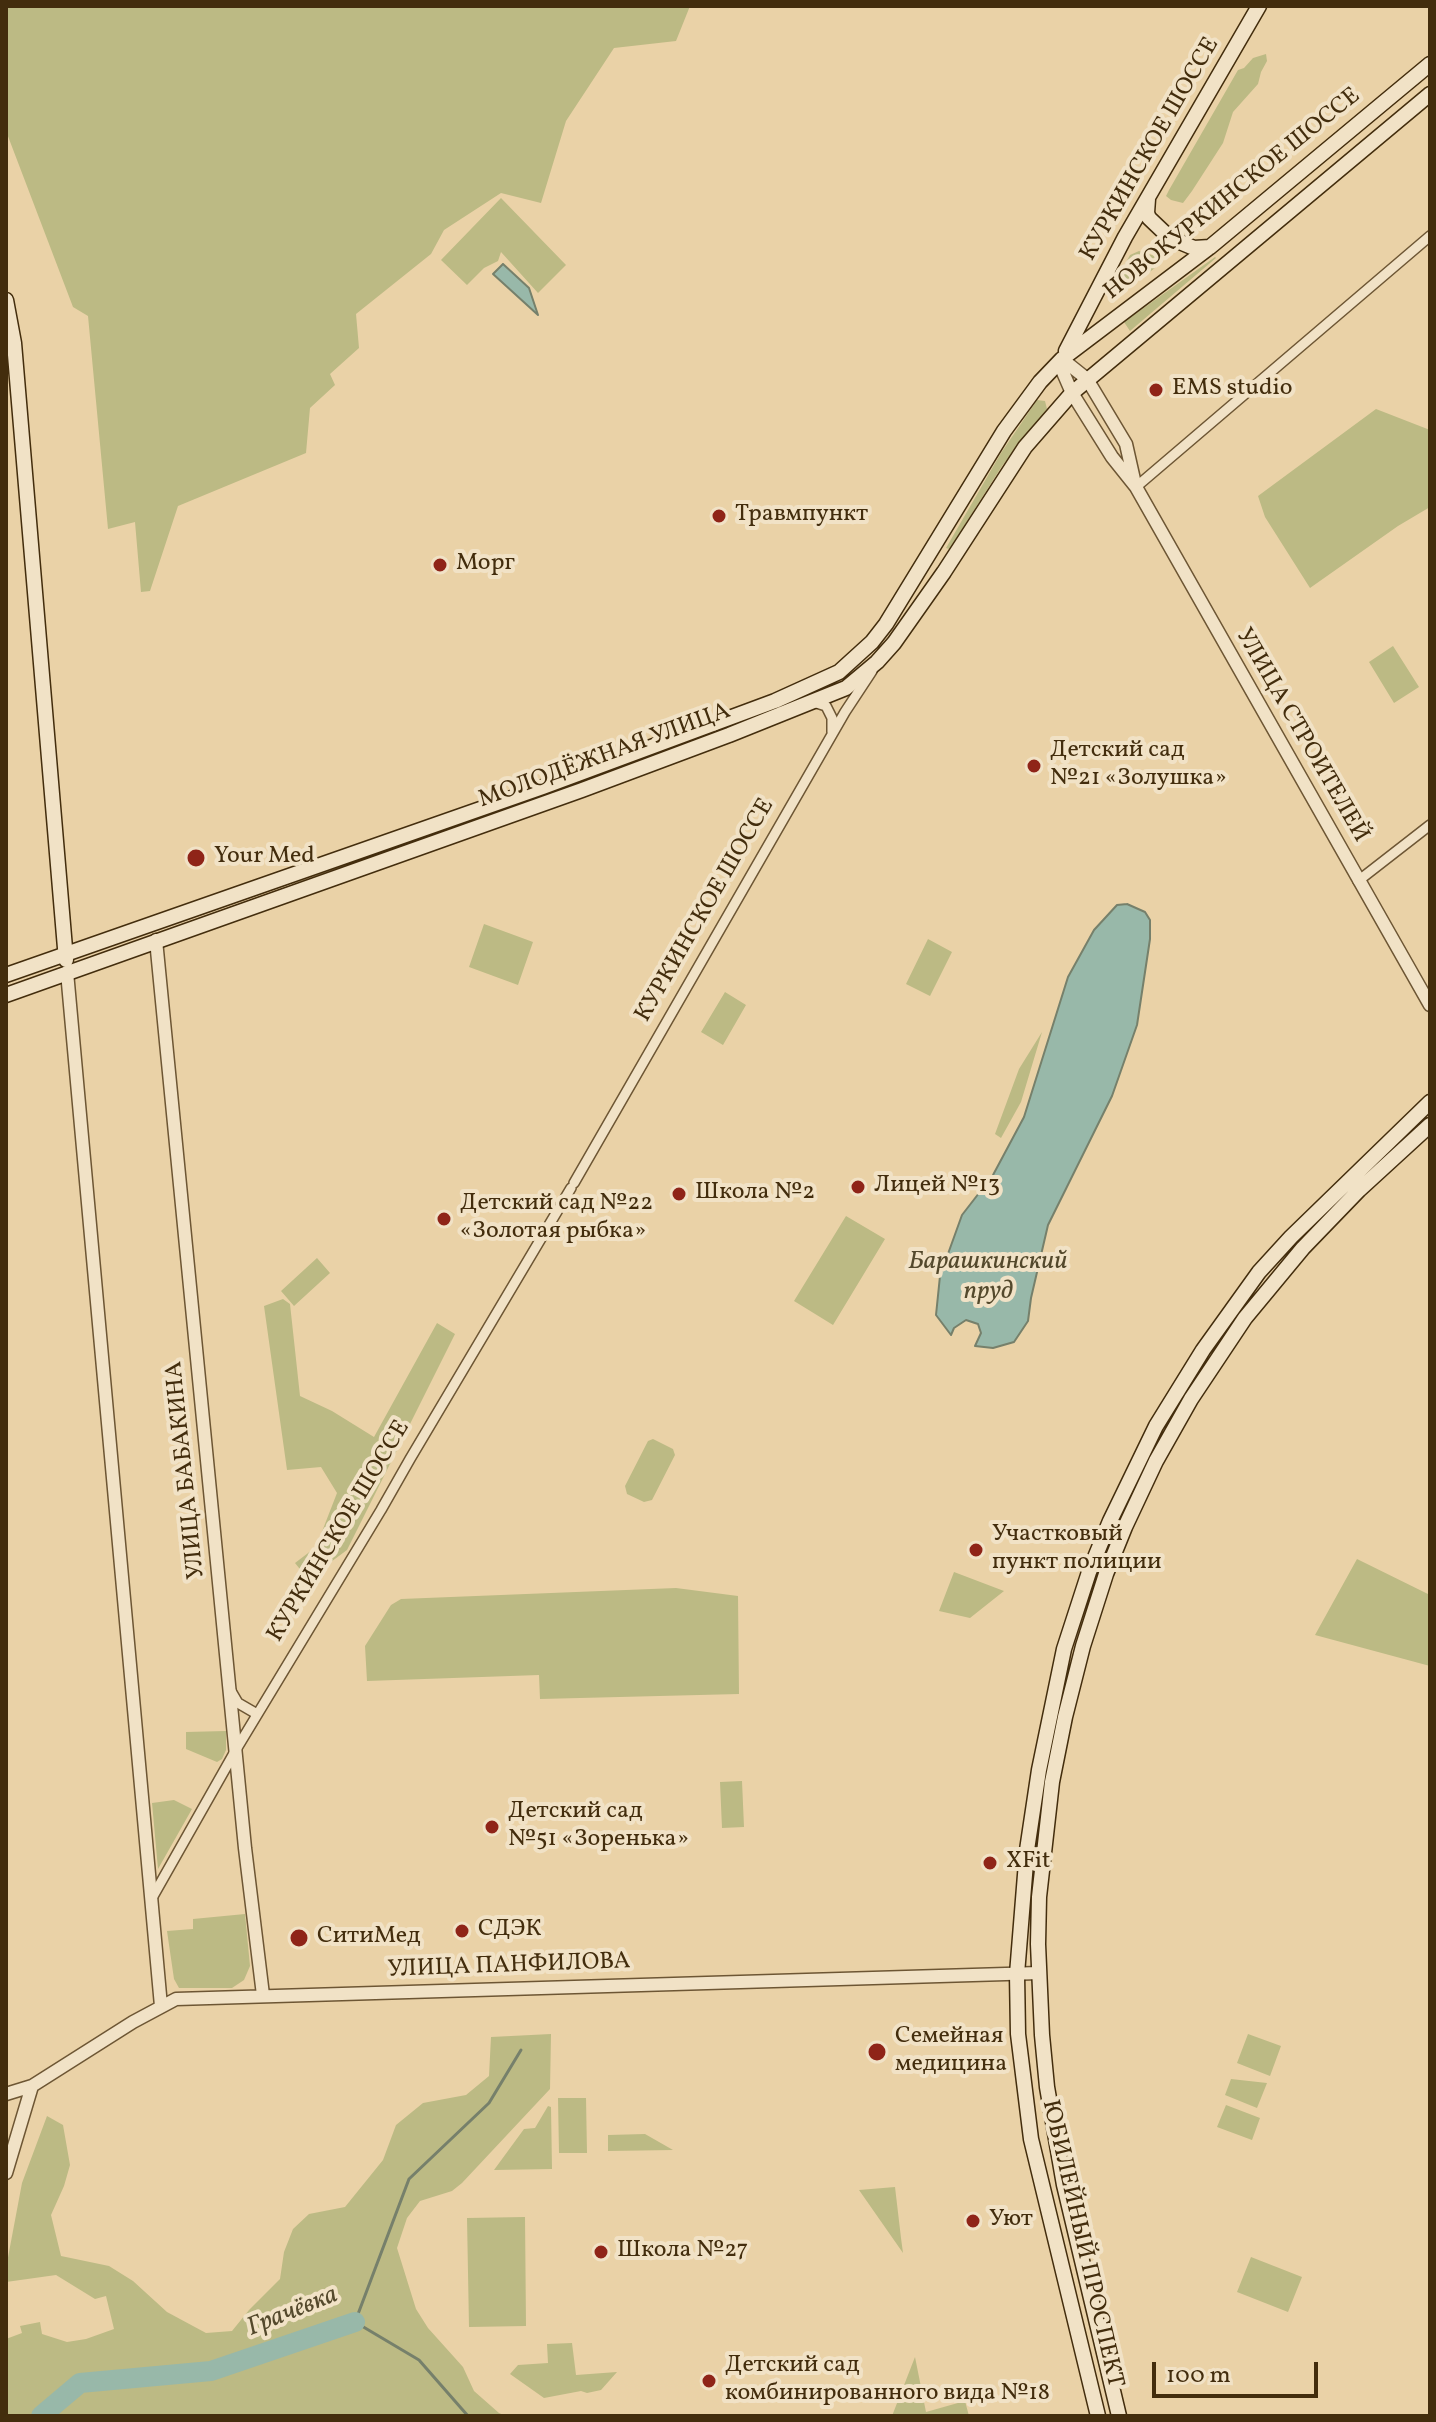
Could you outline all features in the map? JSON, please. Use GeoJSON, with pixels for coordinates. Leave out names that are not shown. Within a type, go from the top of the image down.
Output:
{"type":"FeatureCollection","features":[{"type":"Feature","properties":{"kind":"main road","name":"КУРКИНСКОЕ ШОССЕ"},"geometry":{"type":"LineString","coordinates":[[1062,359],[1149,195],[1259,6]]}},
{"type":"Feature","properties":{"kind":"main road","name":"НОВОКУРКИНСКОЕ ШОССЕ"},"geometry":{"type":"LineString","coordinates":[[1062,359],[1210,247],[1430,64]]}},
{"type":"Feature","properties":{"kind":"main road","name":"НОВОКУРКИНСКОЕ ШОССЕ"},"geometry":{"type":"LineString","coordinates":[[1087,379],[1430,94]]}},
{"type":"Feature","properties":{"kind":"main road"},"geometry":{"type":"LineString","coordinates":[[1286,184],[1298,184],[1302,188],[1304,192],[1300,202]]}},
{"type":"Feature","properties":{"kind":"main road"},"geometry":{"type":"LineString","coordinates":[[1149,195],[1147,213],[1155,226],[1179,243],[1194,248],[1210,247]]}},
{"type":"Feature","properties":{"kind":"main road"},"geometry":{"type":"LineString","coordinates":[[6,300],[14,343],[67,972]]}},
{"type":"Feature","properties":{"kind":"main road","name":"МОЛОДЁЖНАЯ УЛИЦА"},"geometry":{"type":"LineString","coordinates":[[6,975],[543,787],[775,701],[839,672],[886,624],[1004,431],[1040,382],[1062,359]]}},
{"type":"Feature","properties":{"kind":"main road","name":"МОЛОДЁЖНАЯ УЛИЦА"},"geometry":{"type":"LineString","coordinates":[[6,995],[582,790],[846,688],[877,662],[916,612],[1025,447],[1087,379]]}},
{"type":"Feature","properties":{"kind":"main road","name":"ЮБИЛЕЙНЫЙ ПРОСПЕКТ"},"geometry":{"type":"LineString","coordinates":[[1098,2416],[1031,2139],[1018,2034],[1017,1974],[1027,1850],[1039,1770],[1064,1649],[1089,1572],[1132,1473],[1156,1426],[1203,1350],[1259,1272],[1331,1196],[1430,1102]]}},
{"type":"Feature","properties":{"kind":"main road","name":"ЮБИЛЕЙНЫЙ ПРОСПЕКТ"},"geometry":{"type":"LineString","coordinates":[[1119,2416],[1055,2142],[1047,2087],[1039,1973],[1039,1897],[1052,1782],[1083,1646],[1125,1527],[1175,1425],[1216,1359],[1254,1306],[1313,1237],[1430,1125]]}},
{"type":"Feature","properties":{"kind":"street"},"geometry":{"type":"LineString","coordinates":[[1136,487],[1430,236]]}},
{"type":"Feature","properties":{"kind":"street","name":"УЛИЦА СТРОИТЕЛЕЙ"},"geometry":{"type":"LineString","coordinates":[[1062,359],[1087,379],[1126,444],[1136,487]]}},
{"type":"Feature","properties":{"kind":"street","name":"УЛИЦА СТРОИТЕЛЕЙ"},"geometry":{"type":"LineString","coordinates":[[1062,359],[1062,370],[1072,393],[1112,457],[1136,487],[1430,1005]]}},
{"type":"Feature","properties":{"kind":"street","name":"КУРКИНСКОЕ ШОССЕ"},"geometry":{"type":"LineString","coordinates":[[150,1901],[257,1714],[573,1186],[877,662]]}},
{"type":"Feature","properties":{"kind":"street"},"geometry":{"type":"LineString","coordinates":[[812,702],[826,706],[832,718],[832,736]]}},
{"type":"Feature","properties":{"kind":"street"},"geometry":{"type":"LineString","coordinates":[[1358,881],[1430,825]]}},
{"type":"Feature","properties":{"kind":"street","name":"УЛИЦА БАБАКИНА"},"geometry":{"type":"LineString","coordinates":[[156,940],[245,1848],[263,1995]]}},
{"type":"Feature","properties":{"kind":"street"},"geometry":{"type":"LineString","coordinates":[[67,972],[161,2006]]}},
{"type":"Feature","properties":{"kind":"street"},"geometry":{"type":"LineString","coordinates":[[231,1689],[238,1703],[257,1714]]}},
{"type":"Feature","properties":{"kind":"street","name":"УЛИЦА ПАНФИЛОВА"},"geometry":{"type":"LineString","coordinates":[[6,2094],[32,2086],[176,1999],[1039,1973]]}},
{"type":"Feature","properties":{"kind":"street"},"geometry":{"type":"LineString","coordinates":[[6,2173],[32,2086]]}},
{"type":"Feature","properties":{"kind":"shaded area"},"geometry":{"type":"Polygon","coordinates":[[[6,6],[690,6],[676,41],[614,48],[566,121],[541,203],[501,193],[444,230],[431,254],[356,314],[359,348],[330,374],[335,385],[310,408],[306,453],[178,506],[150,591],[141,592],[135,522],[108,529],[88,316],[73,307],[6,131],[6,6]]]}},
{"type":"Feature","properties":{"kind":"shaded area"},"geometry":{"type":"Polygon","coordinates":[[[1266,54],[1267,61],[1258,84],[1233,112],[1223,143],[1192,191],[1183,203],[1171,200],[1166,196],[1169,190],[1238,70],[1253,58],[1266,54]]]}},
{"type":"Feature","properties":{"kind":"shaded area"},"geometry":{"type":"Polygon","coordinates":[[[501,198],[566,265],[538,293],[501,252],[498,261],[484,268],[467,285],[441,260],[501,198]]]}},
{"type":"Feature","properties":{"kind":"shaded area"},"geometry":{"type":"Polygon","coordinates":[[[1139,251],[1158,257],[1156,267],[1141,279],[1120,281],[1119,275],[1130,255],[1139,251]]]}},
{"type":"Feature","properties":{"kind":"shaded area"},"geometry":{"type":"Polygon","coordinates":[[[1216,258],[1130,331],[1124,322],[1216,258]]]}},
{"type":"Feature","properties":{"kind":"shaded area"},"geometry":{"type":"Polygon","coordinates":[[[1037,400],[1045,401],[1047,409],[1002,466],[952,545],[946,548],[1001,453],[1037,400]]]}},
{"type":"Feature","properties":{"kind":"shaded area"},"geometry":{"type":"Polygon","coordinates":[[[1376,409],[1430,430],[1430,507],[1310,588],[1265,517],[1258,496],[1376,409]]]}},
{"type":"Feature","properties":{"kind":"shaded area"},"geometry":{"type":"Polygon","coordinates":[[[1393,646],[1419,687],[1394,703],[1369,662],[1393,646]]]}},
{"type":"Feature","properties":{"kind":"shaded area"},"geometry":{"type":"Polygon","coordinates":[[[484,924],[533,942],[518,985],[469,967],[484,924]]]}},
{"type":"Feature","properties":{"kind":"shaded area"},"geometry":{"type":"Polygon","coordinates":[[[928,939],[952,952],[930,996],[906,984],[928,939]]]}},
{"type":"Feature","properties":{"kind":"shaded area"},"geometry":{"type":"Polygon","coordinates":[[[725,992],[746,1005],[723,1045],[701,1032],[725,992]]]}},
{"type":"Feature","properties":{"kind":"shaded area"},"geometry":{"type":"Polygon","coordinates":[[[1042,1032],[1021,1102],[1001,1138],[995,1134],[1019,1069],[1042,1032]]]}},
{"type":"Feature","properties":{"kind":"shaded area"},"geometry":{"type":"Polygon","coordinates":[[[846,1216],[885,1239],[833,1325],[794,1301],[846,1216]]]}},
{"type":"Feature","properties":{"kind":"shaded area"},"geometry":{"type":"Polygon","coordinates":[[[317,1258],[330,1273],[294,1306],[281,1291],[317,1258]]]}},
{"type":"Feature","properties":{"kind":"shaded area"},"geometry":{"type":"Polygon","coordinates":[[[283,1299],[290,1304],[300,1396],[374,1437],[437,1323],[455,1334],[347,1550],[308,1579],[295,1563],[316,1547],[337,1493],[321,1467],[287,1470],[264,1306],[283,1299]]]}},
{"type":"Feature","properties":{"kind":"shaded area"},"geometry":{"type":"Polygon","coordinates":[[[653,1439],[673,1449],[675,1455],[652,1500],[644,1502],[627,1494],[625,1486],[648,1441],[653,1439]]]}},
{"type":"Feature","properties":{"kind":"shaded area"},"geometry":{"type":"Polygon","coordinates":[[[1357,1559],[1430,1595],[1430,1666],[1315,1635],[1357,1559]]]}},
{"type":"Feature","properties":{"kind":"shaded area"},"geometry":{"type":"Polygon","coordinates":[[[954,1572],[1004,1591],[970,1618],[939,1611],[954,1572]]]}},
{"type":"Feature","properties":{"kind":"shaded area"},"geometry":{"type":"Polygon","coordinates":[[[676,1588],[738,1596],[739,1694],[540,1699],[539,1675],[367,1681],[365,1646],[391,1605],[401,1599],[676,1588]]]}},
{"type":"Feature","properties":{"kind":"shaded area"},"geometry":{"type":"Polygon","coordinates":[[[226,1731],[226,1750],[217,1762],[186,1749],[186,1732],[226,1731]]]}},
{"type":"Feature","properties":{"kind":"shaded area"},"geometry":{"type":"Polygon","coordinates":[[[742,1781],[744,1827],[722,1828],[720,1782],[742,1781]]]}},
{"type":"Feature","properties":{"kind":"shaded area"},"geometry":{"type":"Polygon","coordinates":[[[174,1800],[192,1809],[158,1869],[152,1803],[174,1800]]]}},
{"type":"Feature","properties":{"kind":"shaded area"},"geometry":{"type":"Polygon","coordinates":[[[245,1914],[250,1966],[244,1980],[232,1988],[179,1988],[174,1979],[167,1931],[193,1929],[193,1919],[245,1914]]]}},
{"type":"Feature","properties":{"kind":"shaded area"},"geometry":{"type":"Polygon","coordinates":[[[551,2034],[550,2089],[462,2183],[452,2191],[420,2201],[407,2218],[397,2248],[416,2309],[428,2328],[463,2367],[474,2391],[506,2416],[6,2416],[6,2339],[22,2333],[20,2326],[40,2322],[42,2334],[67,2342],[114,2329],[106,2296],[95,2299],[56,2275],[6,2282],[22,2183],[47,2116],[63,2125],[70,2165],[51,2215],[61,2256],[109,2266],[133,2281],[167,2312],[206,2333],[232,2331],[280,2279],[284,2252],[293,2229],[309,2214],[345,2207],[383,2160],[396,2125],[423,2103],[466,2095],[489,2076],[491,2037],[551,2034]]]}},
{"type":"Feature","properties":{"kind":"shaded area"},"geometry":{"type":"Polygon","coordinates":[[[1248,2034],[1281,2046],[1270,2076],[1237,2063],[1248,2034]]]}},
{"type":"Feature","properties":{"kind":"shaded area"},"geometry":{"type":"Polygon","coordinates":[[[1231,2079],[1267,2083],[1257,2108],[1225,2095],[1231,2079]]]}},
{"type":"Feature","properties":{"kind":"shaded area"},"geometry":{"type":"Polygon","coordinates":[[[558,2098],[586,2098],[587,2153],[559,2153],[558,2098]]]}},
{"type":"Feature","properties":{"kind":"shaded area"},"geometry":{"type":"Polygon","coordinates":[[[1226,2105],[1260,2118],[1252,2140],[1217,2127],[1226,2105]]]}},
{"type":"Feature","properties":{"kind":"shaded area"},"geometry":{"type":"Polygon","coordinates":[[[548,2106],[551,2107],[552,2169],[494,2170],[524,2129],[535,2128],[548,2106]]]}},
{"type":"Feature","properties":{"kind":"shaded area"},"geometry":{"type":"Polygon","coordinates":[[[645,2134],[673,2150],[608,2151],[608,2135],[645,2134]]]}},
{"type":"Feature","properties":{"kind":"shaded area"},"geometry":{"type":"Polygon","coordinates":[[[895,2187],[901,2238],[903,2253],[859,2190],[895,2187]]]}},
{"type":"Feature","properties":{"kind":"shaded area"},"geometry":{"type":"Polygon","coordinates":[[[525,2217],[526,2326],[469,2327],[467,2218],[525,2217]]]}},
{"type":"Feature","properties":{"kind":"shaded area"},"geometry":{"type":"Polygon","coordinates":[[[1251,2257],[1302,2277],[1288,2312],[1237,2292],[1251,2257]]]}},
{"type":"Feature","properties":{"kind":"shaded area"},"geometry":{"type":"Polygon","coordinates":[[[572,2343],[576,2375],[617,2372],[601,2390],[544,2398],[510,2374],[518,2365],[548,2363],[547,2344],[572,2343]]]}},
{"type":"Feature","properties":{"kind":"shaded area"},"geometry":{"type":"Polygon","coordinates":[[[915,2357],[926,2412],[965,2401],[969,2416],[892,2416],[915,2357]]]}},
{"type":"Feature","properties":{"kind":"water"},"geometry":{"type":"Polygon","coordinates":[[[503,264],[529,288],[538,315],[493,274],[503,264]]]}},
{"type":"Feature","properties":{"kind":"water","name":"Барашкинский пруд"},"geometry":{"type":"Polygon","coordinates":[[[1127,904],[1145,912],[1150,920],[1137,1025],[1112,1096],[1048,1225],[1028,1321],[1014,1342],[993,1348],[975,1346],[981,1333],[978,1324],[966,1320],[954,1328],[951,1335],[936,1315],[940,1276],[962,1215],[993,1175],[1024,1117],[1068,977],[1094,930],[1117,905],[1127,904]]]}},
{"type":"Feature","properties":{"kind":"waterway","name":"Грачёвка"},"geometry":{"type":"LineString","coordinates":[[468,2416],[419,2360],[355,2322],[409,2179],[489,2103],[521,2050]]}},
{"type":"Feature","properties":{"kind":"waterway","name":"Грачёвка"},"geometry":{"type":"LineString","coordinates":[[41,2416],[80,2383],[211,2371],[355,2322]]}},
{"type":"Feature","properties":{"kind":"place","name":"EMS studio"},"geometry":{"type":"Point","coordinates":[1156,390]}},
{"type":"Feature","properties":{"kind":"place","name":"Травмпункт"},"geometry":{"type":"Point","coordinates":[719,516]}},
{"type":"Feature","properties":{"kind":"place","name":"Морг"},"geometry":{"type":"Point","coordinates":[440,565]}},
{"type":"Feature","properties":{"kind":"place","name":"Детский сад №21 «Золушка»"},"geometry":{"type":"Point","coordinates":[1034,766]}},
{"type":"Feature","properties":{"kind":"place","name":"Your Med"},"geometry":{"type":"Point","coordinates":[196,858]}},
{"type":"Feature","properties":{"kind":"place","name":"Лицей №13"},"geometry":{"type":"Point","coordinates":[858,1187]}},
{"type":"Feature","properties":{"kind":"place","name":"Школа №2"},"geometry":{"type":"Point","coordinates":[679,1194]}},
{"type":"Feature","properties":{"kind":"place","name":"Детский сад №22 «Золотая рыбка»"},"geometry":{"type":"Point","coordinates":[444,1219]}},
{"type":"Feature","properties":{"kind":"place","name":"Участковый пункт полиции"},"geometry":{"type":"Point","coordinates":[976,1550]}},
{"type":"Feature","properties":{"kind":"place","name":"Детский сад №51 «Зоренька»"},"geometry":{"type":"Point","coordinates":[492,1827]}},
{"type":"Feature","properties":{"kind":"place","name":"XFit"},"geometry":{"type":"Point","coordinates":[990,1863]}},
{"type":"Feature","properties":{"kind":"place","name":"СДЭК"},"geometry":{"type":"Point","coordinates":[462,1931]}},
{"type":"Feature","properties":{"kind":"place","name":"СитиМед"},"geometry":{"type":"Point","coordinates":[299,1938]}},
{"type":"Feature","properties":{"kind":"place","name":"Семейная медицина"},"geometry":{"type":"Point","coordinates":[877,2052]}},
{"type":"Feature","properties":{"kind":"place","name":"Уют"},"geometry":{"type":"Point","coordinates":[973,2221]}},
{"type":"Feature","properties":{"kind":"place","name":"Школа №27"},"geometry":{"type":"Point","coordinates":[601,2252]}},
{"type":"Feature","properties":{"kind":"place","name":"Детский сад комбинированного вида №18"},"geometry":{"type":"Point","coordinates":[709,2381]}}]}
